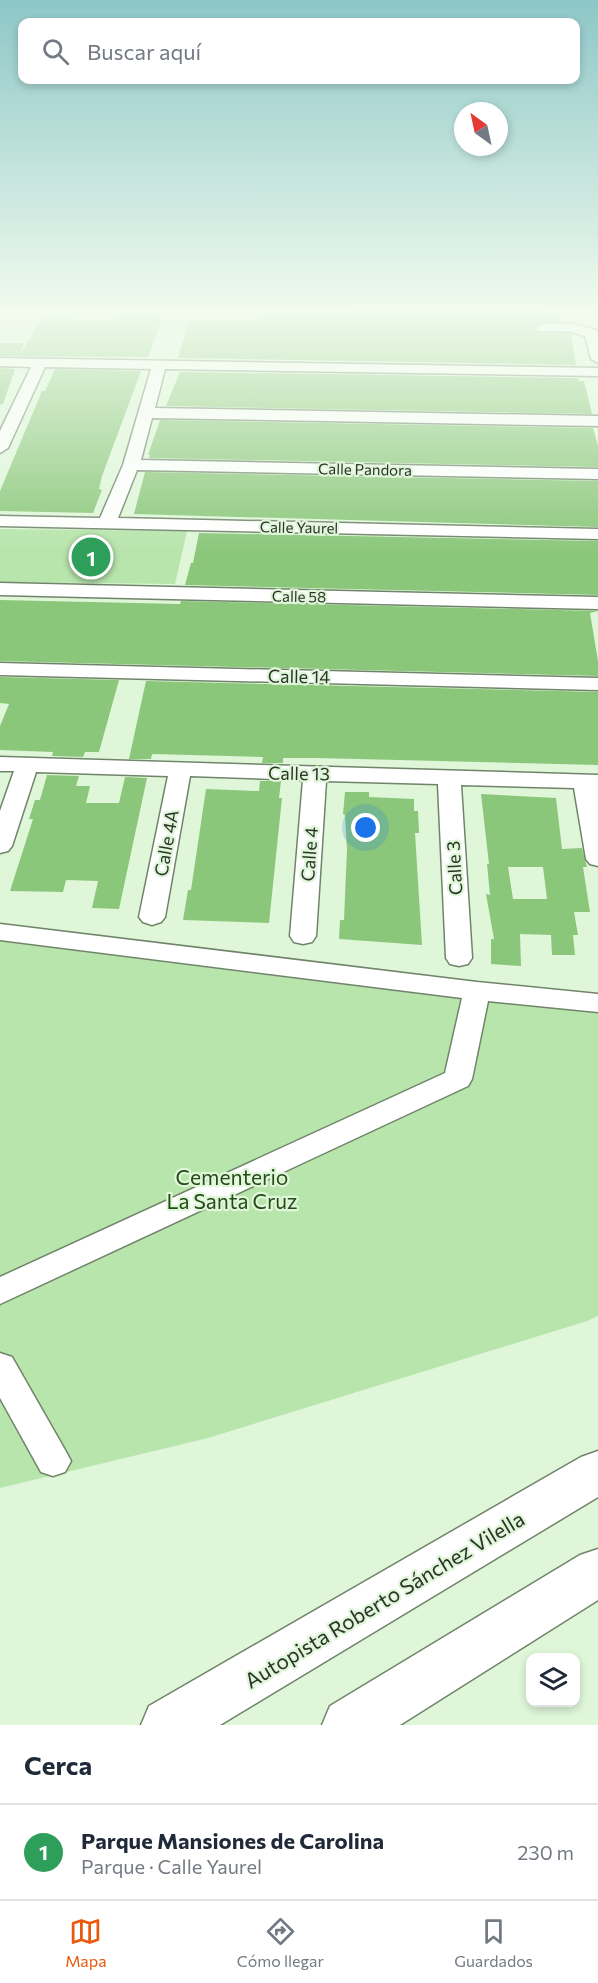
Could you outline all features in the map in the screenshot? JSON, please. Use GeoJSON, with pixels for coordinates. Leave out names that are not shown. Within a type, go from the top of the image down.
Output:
{"type":"FeatureCollection","features":[{"type":"Feature","properties":{"kind":"highway","name":"Autopista Roberto Sánchez Vilella"},"geometry":{"type":"LineString","coordinates":[[169,1725],[598,1472]]}},
{"type":"Feature","properties":{"kind":"highway"},"geometry":{"type":"LineString","coordinates":[[350,1725],[598,1572]]}},
{"type":"Feature","properties":{"kind":"street"},"geometry":{"type":"LineString","coordinates":[[0,448],[26,392]]}},
{"type":"Feature","properties":{"kind":"street"},"geometry":{"type":"LineString","coordinates":[[107,523],[131,465],[151,392]]}},
{"type":"Feature","properties":{"kind":"street"},"geometry":{"type":"LineString","coordinates":[[0,410],[18,410]]}},
{"type":"Feature","properties":{"kind":"street"},"geometry":{"type":"LineString","coordinates":[[145,413],[598,421]]}},
{"type":"Feature","properties":{"kind":"street","name":"Calle Pandora"},"geometry":{"type":"LineString","coordinates":[[131,465],[598,474]]}},
{"type":"Feature","properties":{"kind":"street","name":"Calle Yaurel"},"geometry":{"type":"LineString","coordinates":[[0,521],[598,534]]}},
{"type":"Feature","properties":{"kind":"street","name":"Calle 58"},"geometry":{"type":"LineString","coordinates":[[0,589],[598,603]]}},
{"type":"Feature","properties":{"kind":"street","name":"Calle 14"},"geometry":{"type":"LineString","coordinates":[[0,669],[598,684]]}},
{"type":"Feature","properties":{"kind":"street","name":"Calle 13"},"geometry":{"type":"LineString","coordinates":[[0,764],[591,782]]}},
{"type":"Feature","properties":{"kind":"street"},"geometry":{"type":"LineString","coordinates":[[0,846],[27,765]]}},
{"type":"Feature","properties":{"kind":"street","name":"Calle 4A"},"geometry":{"type":"LineString","coordinates":[[152,917],[180,770]]}},
{"type":"Feature","properties":{"kind":"street","name":"Calle 4"},"geometry":{"type":"LineString","coordinates":[[303,936],[315,773]]}},
{"type":"Feature","properties":{"kind":"street","name":"Calle 3"},"geometry":{"type":"LineString","coordinates":[[449,777],[459,958]]}},
{"type":"Feature","properties":{"kind":"street"},"geometry":{"type":"LineString","coordinates":[[591,782],[598,859]]}},
{"type":"Feature","properties":{"kind":"street"},"geometry":{"type":"LineString","coordinates":[[0,932],[477,991],[598,1003]]}},
{"type":"Feature","properties":{"kind":"street"},"geometry":{"type":"LineString","coordinates":[[0,1291],[458,1079],[477,991]]}},
{"type":"Feature","properties":{"kind":"street"},"geometry":{"type":"LineString","coordinates":[[0,1367],[53,1461]]}},
{"type":"Feature","properties":{"kind":"green space"},"geometry":{"type":"Polygon","coordinates":[[[0,529],[187,531],[175,584],[0,582],[0,529]]]}},
{"type":"Feature","properties":{"kind":"green space","name":"Cementerio La Santa Cruz"},"geometry":{"type":"Polygon","coordinates":[[[0,927],[598,1000],[598,1316],[208,1438],[0,1488],[0,927]]]}},
{"type":"Feature","properties":{"kind":"building"},"geometry":{"type":"Polygon","coordinates":[[[0,392],[7,392],[3,404],[0,404],[0,392]]]}},
{"type":"Feature","properties":{"kind":"building"},"geometry":{"type":"Polygon","coordinates":[[[41,392],[133,392],[102,476],[99,489],[102,490],[93,513],[0,511],[0,491],[41,392]]]}},
{"type":"Feature","properties":{"kind":"building"},"geometry":{"type":"Polygon","coordinates":[[[172,392],[587,392],[592,414],[166,406],[172,392]]]}},
{"type":"Feature","properties":{"kind":"building"},"geometry":{"type":"Polygon","coordinates":[[[160,420],[593,428],[598,446],[598,467],[149,458],[160,420]]]}},
{"type":"Feature","properties":{"kind":"building"},"geometry":{"type":"Polygon","coordinates":[[[145,472],[598,481],[598,527],[134,514],[145,472]]]}},
{"type":"Feature","properties":{"kind":"building"},"geometry":{"type":"Polygon","coordinates":[[[199,533],[598,541],[598,595],[185,585],[191,563],[193,563],[199,533]]]}},
{"type":"Feature","properties":{"kind":"building"},"geometry":{"type":"Polygon","coordinates":[[[0,600],[180,604],[181,601],[598,611],[590,613],[598,661],[598,676],[0,661],[0,600]]]}},
{"type":"Feature","properties":{"kind":"building"},"geometry":{"type":"Polygon","coordinates":[[[0,677],[119,680],[99,752],[85,752],[83,757],[52,756],[53,752],[0,750],[0,726],[9,704],[0,703],[0,677]]]}},
{"type":"Feature","properties":{"kind":"building"},"geometry":{"type":"Polygon","coordinates":[[[146,681],[598,692],[598,765],[317,758],[283,758],[283,763],[262,763],[263,757],[152,754],[151,759],[129,759],[146,681]]]}},
{"type":"Feature","properties":{"kind":"building"},"geometry":{"type":"Polygon","coordinates":[[[47,775],[79,776],[76,786],[90,786],[86,803],[119,803],[125,777],[147,778],[119,909],[92,908],[98,881],[66,880],[63,892],[10,891],[33,819],[29,819],[35,800],[40,800],[47,775]]]}},
{"type":"Feature","properties":{"kind":"building"},"geometry":{"type":"Polygon","coordinates":[[[260,781],[281,781],[279,798],[282,798],[269,923],[183,920],[188,890],[191,890],[206,789],[259,791],[260,781]]]}},
{"type":"Feature","properties":{"kind":"building"},"geometry":{"type":"Polygon","coordinates":[[[345,792],[369,792],[369,797],[414,799],[414,811],[418,811],[419,833],[415,833],[422,945],[339,939],[340,920],[344,920],[347,849],[345,815],[343,814],[345,792]]]}},
{"type":"Feature","properties":{"kind":"building"},"geometry":{"type":"Polygon","coordinates":[[[481,794],[556,798],[562,849],[582,848],[587,867],[583,867],[590,912],[574,912],[578,935],[573,935],[575,955],[552,955],[551,935],[520,934],[521,966],[491,964],[491,939],[494,939],[486,894],[490,895],[487,864],[489,864],[481,794]],[[508,867],[513,899],[547,899],[543,867],[508,867]]]}},
{"type":"Feature","properties":{"kind":"place","name":"Parque Mansiones de Carolina"},"geometry":{"type":"Point","coordinates":[91,557]}}]}
